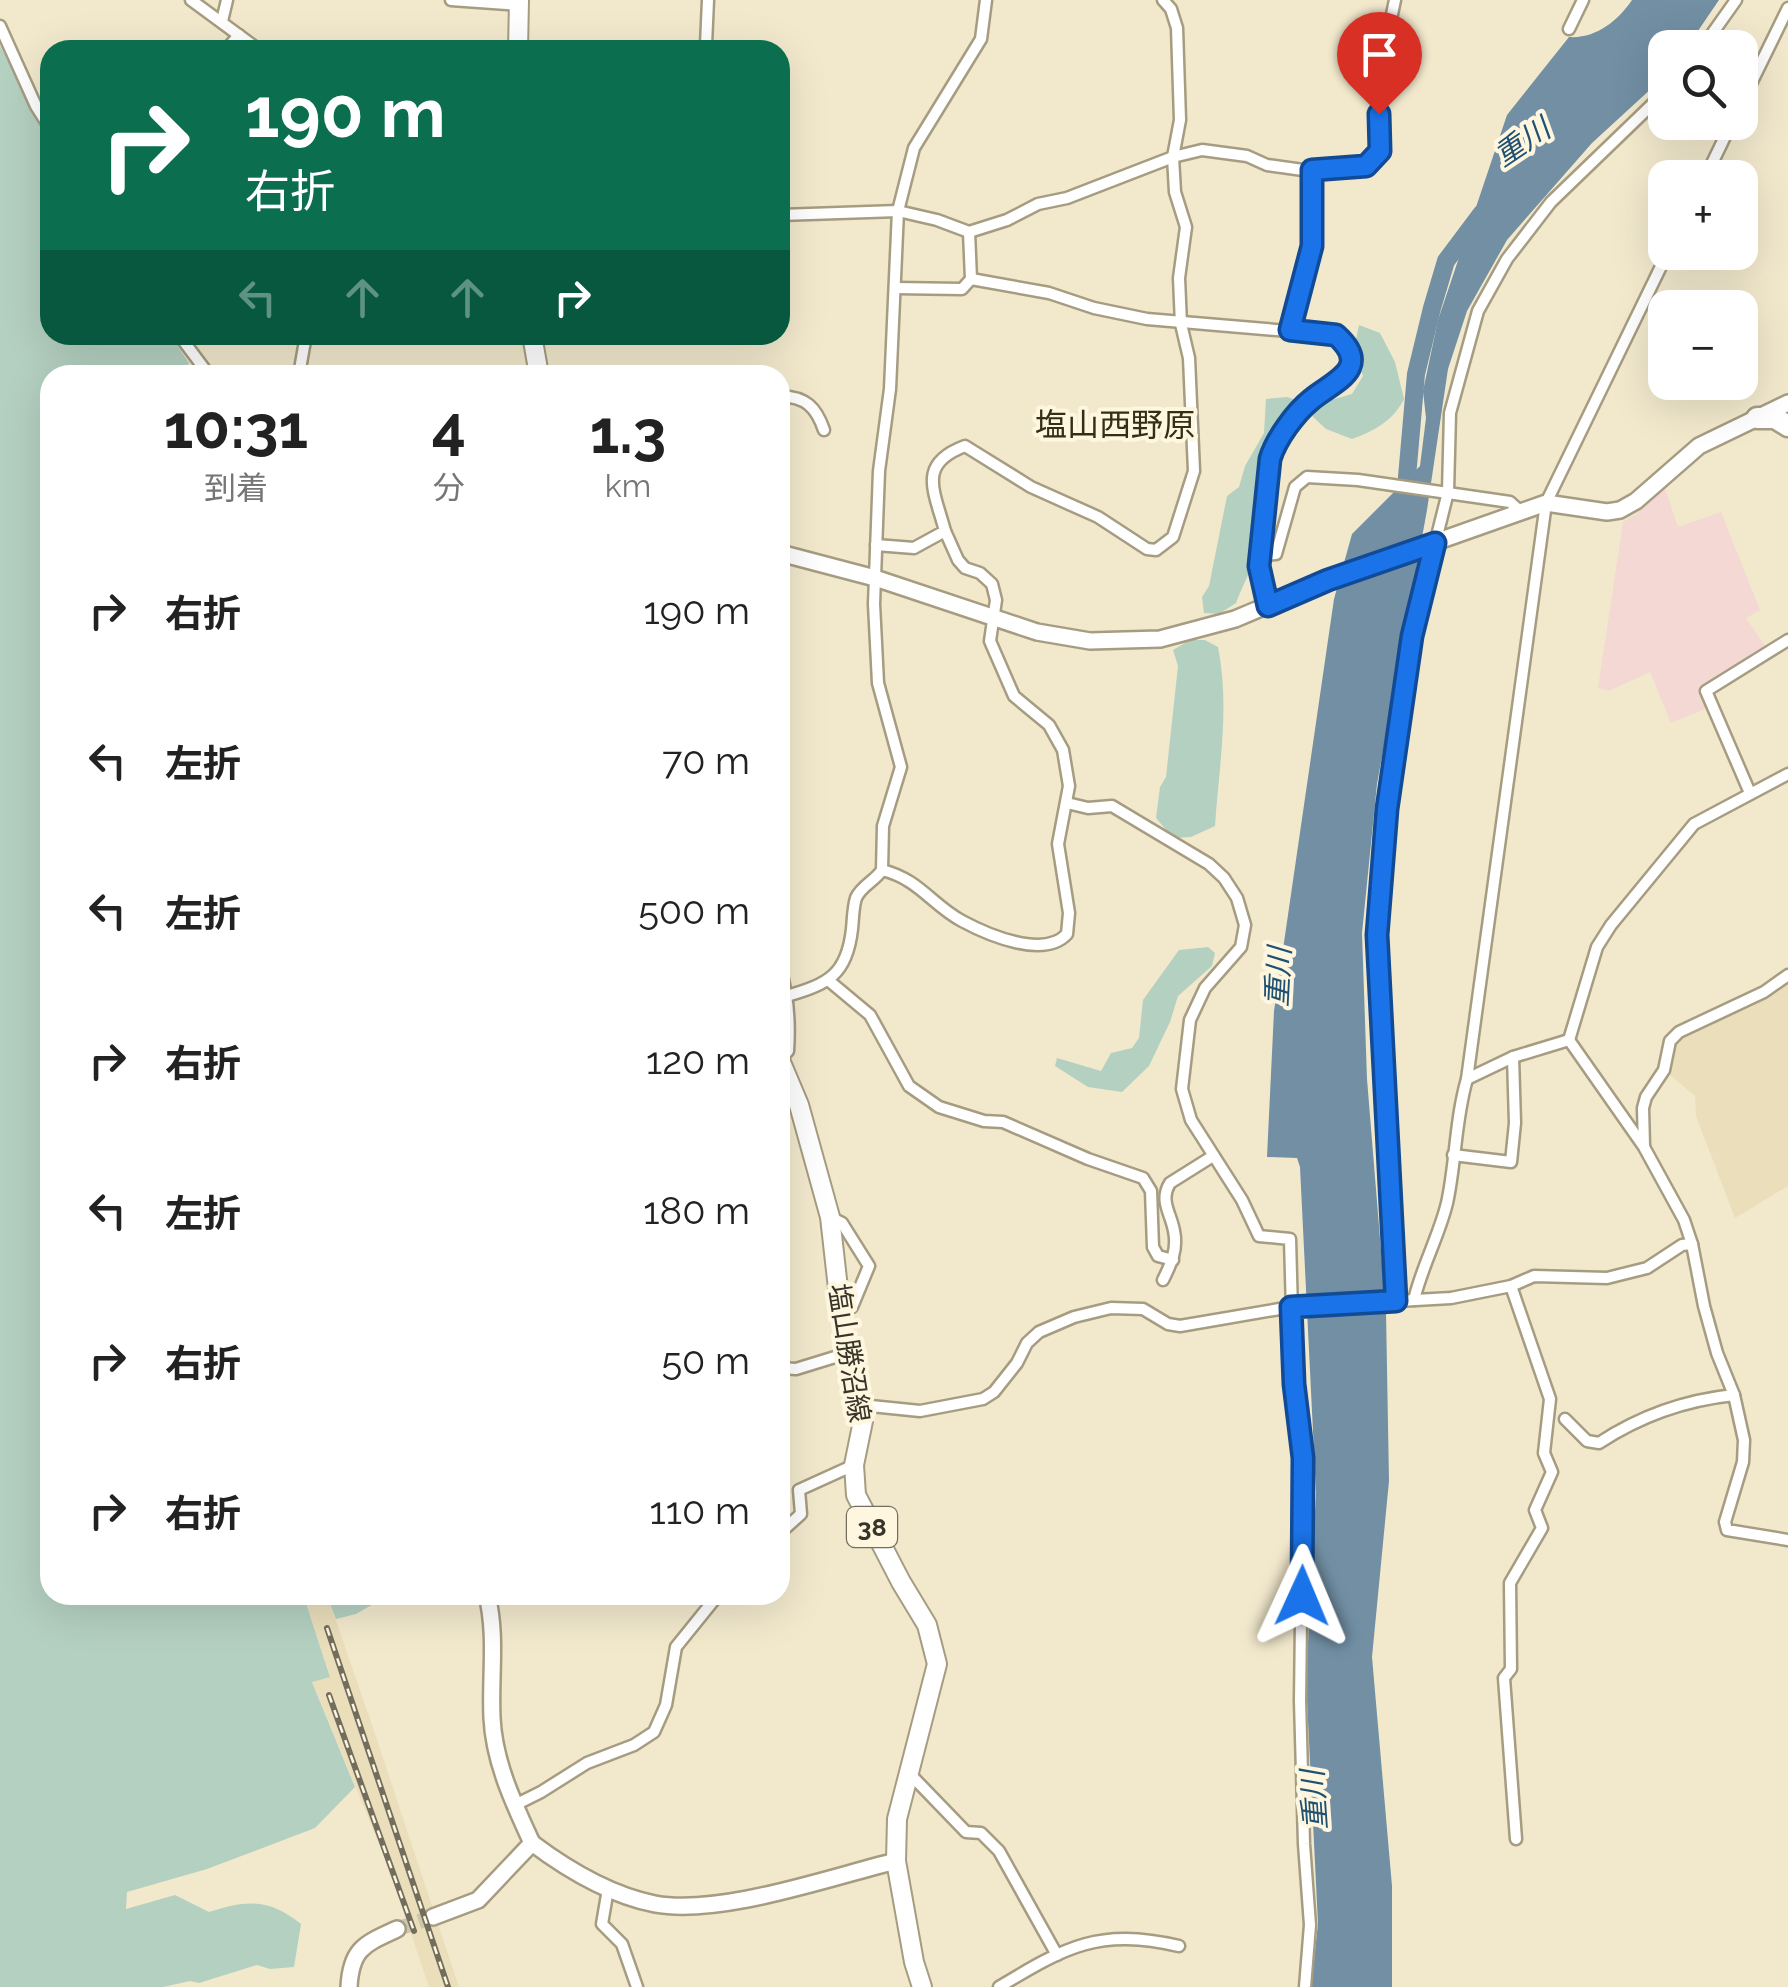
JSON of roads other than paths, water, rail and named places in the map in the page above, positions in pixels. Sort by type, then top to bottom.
[{"type":"highway","points":[[1757,418],[1776,418],[1788,426]]},
{"type":"main road","points":[[518,40],[519,2]]},
{"type":"main road","name":"塩山勝沼線","points":[[790,1083],[830,1218],[841,1315],[861,1404],[862,1431],[854,1465],[856,1495],[900,1582],[927,1625],[937,1664],[897,1819],[896,1861],[922,1987]]},
{"type":"street","points":[[192,0],[244,40]]},
{"type":"street","points":[[222,21],[228,0]]},
{"type":"street","points":[[451,0],[519,2]]},
{"type":"street","points":[[706,40],[708,0]]},
{"type":"street","points":[[790,995],[815,988],[844,963],[850,947],[855,901],[882,870],[883,826],[901,766],[876,668],[875,578],[880,471],[890,389],[898,211],[914,148],[982,39],[986,0]]},
{"type":"street","points":[[882,870],[904,875],[960,920],[1007,939],[1037,944],[1061,941],[1069,927],[1058,844],[1069,786],[1063,750],[1049,725],[1014,696],[990,642],[996,600],[992,584],[980,573],[965,568],[945,531],[934,490],[934,465],[944,454],[965,446],[1032,488],[1098,517],[1140,546],[1156,550],[1173,538],[1194,471],[1189,358],[1180,324],[1179,278],[1186,227],[1175,192],[1172,157],[1180,120],[1177,28],[1171,8],[1163,0]]},
{"type":"street","points":[[790,216],[898,211],[969,232],[1172,157],[1202,150],[1246,156],[1267,165],[1312,170],[1366,166],[1380,151],[1378,76],[1395,0]]},
{"type":"street","points":[[1569,29],[1583,0]]},
{"type":"street","points":[[1715,30],[1736,0]]},
{"type":"street","points":[[1758,69],[1788,8]]},
{"type":"street","points":[[0,26],[40,112]]},
{"type":"street","points":[[235,40],[239,36]]},
{"type":"street","points":[[1396,1301],[1377,935],[1387,809],[1407,675],[1446,492],[1450,412],[1478,311],[1507,259],[1551,202],[1648,108]]},
{"type":"street","points":[[1290,330],[1312,246],[1312,170]]},
{"type":"street","points":[[895,288],[962,290],[972,279],[969,232]]},
{"type":"street","points":[[1414,1300],[1422,1265],[1447,1203],[1461,1100],[1468,1079],[1546,504],[1659,270]]},
{"type":"street","points":[[972,279],[1180,324],[1336,335],[1349,351],[1350,361],[1340,383],[1310,400],[1274,446],[1270,459],[1260,555],[1260,580],[1268,606]]},
{"type":"street","points":[[790,398],[810,403],[824,430]]},
{"type":"street","points":[[790,556],[875,578],[1038,632],[1090,641],[1160,639],[1268,606],[1328,580],[1546,504],[1607,512],[1620,510],[1636,501],[1699,446],[1788,403]]},
{"type":"street","points":[[1260,555],[1276,554],[1295,487],[1307,477],[1358,480],[1510,502],[1521,512]]},
{"type":"street","points":[[876,545],[914,548],[945,531]]},
{"type":"street","points":[[1750,793],[1706,691],[1788,640]]},
{"type":"street","points":[[1569,1040],[1597,947],[1610,925],[1694,824],[1788,774]]},
{"type":"street","points":[[1067,803],[1088,808],[1112,806],[1209,864],[1237,898],[1245,924],[1242,947],[1205,988],[1190,1020],[1182,1089],[1191,1120],[1260,1236],[1290,1238],[1294,1384],[1303,1458],[1300,1700],[1310,1925],[1304,1987]]},
{"type":"street","points":[[1644,1147],[1643,1108],[1664,1070],[1670,1041],[1678,1032],[1764,992],[1788,974]]},
{"type":"street","points":[[828,980],[870,1016],[908,1086],[939,1107],[984,1121],[1003,1122],[1143,1178],[1152,1191],[1152,1247],[1158,1256],[1173,1260]]},
{"type":"street","points":[[1468,1079],[1513,1057],[1569,1040]]},
{"type":"street","points":[[1569,1040],[1644,1147],[1684,1220],[1692,1244],[1713,1337],[1734,1394],[1744,1440],[1743,1462],[1725,1522],[1727,1530],[1788,1540]]},
{"type":"street","points":[[1453,1155],[1511,1162],[1515,1124],[1513,1057]]},
{"type":"street","points":[[1163,1280],[1173,1260],[1176,1234],[1164,1199],[1166,1190],[1170,1183],[1213,1156]]},
{"type":"street","points":[[830,1218],[842,1223],[869,1266],[852,1307],[841,1315]]},
{"type":"street","points":[[861,1404],[920,1411],[984,1399],[994,1392],[1039,1332],[1074,1317],[1111,1308],[1142,1310],[1180,1326],[1291,1307],[1451,1298],[1511,1286],[1534,1276],[1592,1279],[1647,1268],[1682,1245],[1692,1244]]},
{"type":"street","points":[[1511,1286],[1550,1399],[1544,1453],[1552,1472],[1535,1510],[1542,1528],[1510,1583],[1511,1669],[1504,1678],[1516,1839]]},
{"type":"street","points":[[790,1368],[848,1353]]},
{"type":"street","points":[[1565,1419],[1588,1441],[1598,1443],[1624,1426],[1695,1399],[1734,1394]]},
{"type":"street","points":[[790,1524],[801,1514],[799,1490],[854,1465]]},
{"type":"street","points":[[489,1605],[493,1622],[494,1742],[532,1843],[564,1867],[608,1889],[656,1904],[703,1905],[896,1861]]},
{"type":"street","points":[[515,1805],[557,1783],[569,1772],[634,1745],[654,1732],[666,1706],[676,1647],[710,1605]]},
{"type":"street","points":[[908,1772],[966,1832],[981,1834],[999,1851],[1058,1955]]},
{"type":"street","points":[[434,1917],[478,1900],[532,1843]]},
{"type":"street","points":[[608,1889],[602,1924],[622,1944],[637,1987]]},
{"type":"street","points":[[349,1987],[352,1962],[362,1946],[396,1929]]},
{"type":"street","points":[[998,1987],[1093,1939],[1128,1937],[1179,1946]]},
{"type":"water","points":[[1632,0],[1719,0],[1699,30],[1648,30],[1648,92],[1592,143],[1507,240],[1467,311],[1448,369],[1427,510],[1377,784],[1362,933],[1367,1079],[1386,1312],[1389,1481],[1372,1657],[1392,1886],[1392,1987],[1311,1987],[1318,1924],[1306,1680],[1316,1493],[1300,1167],[1297,1158],[1267,1157],[1274,1011],[1334,599],[1352,534],[1420,466],[1426,418],[1423,391],[1438,320],[1507,115],[1569,37],[1588,35],[1620,15]]},
{"type":"waterway","name":"重川","points":[[1405,500],[1416,374],[1432,308],[1446,261],[1482,213]]},
{"type":"tunnel","points":[[397,1929],[433,1917]]},
{"type":"railway","points":[[327,1628],[448,1987]]},
{"type":"railway","points":[[329,1695],[414,1931]]},
{"type":"district","name":"塩山西野原","points":[[1115,424]]}]
